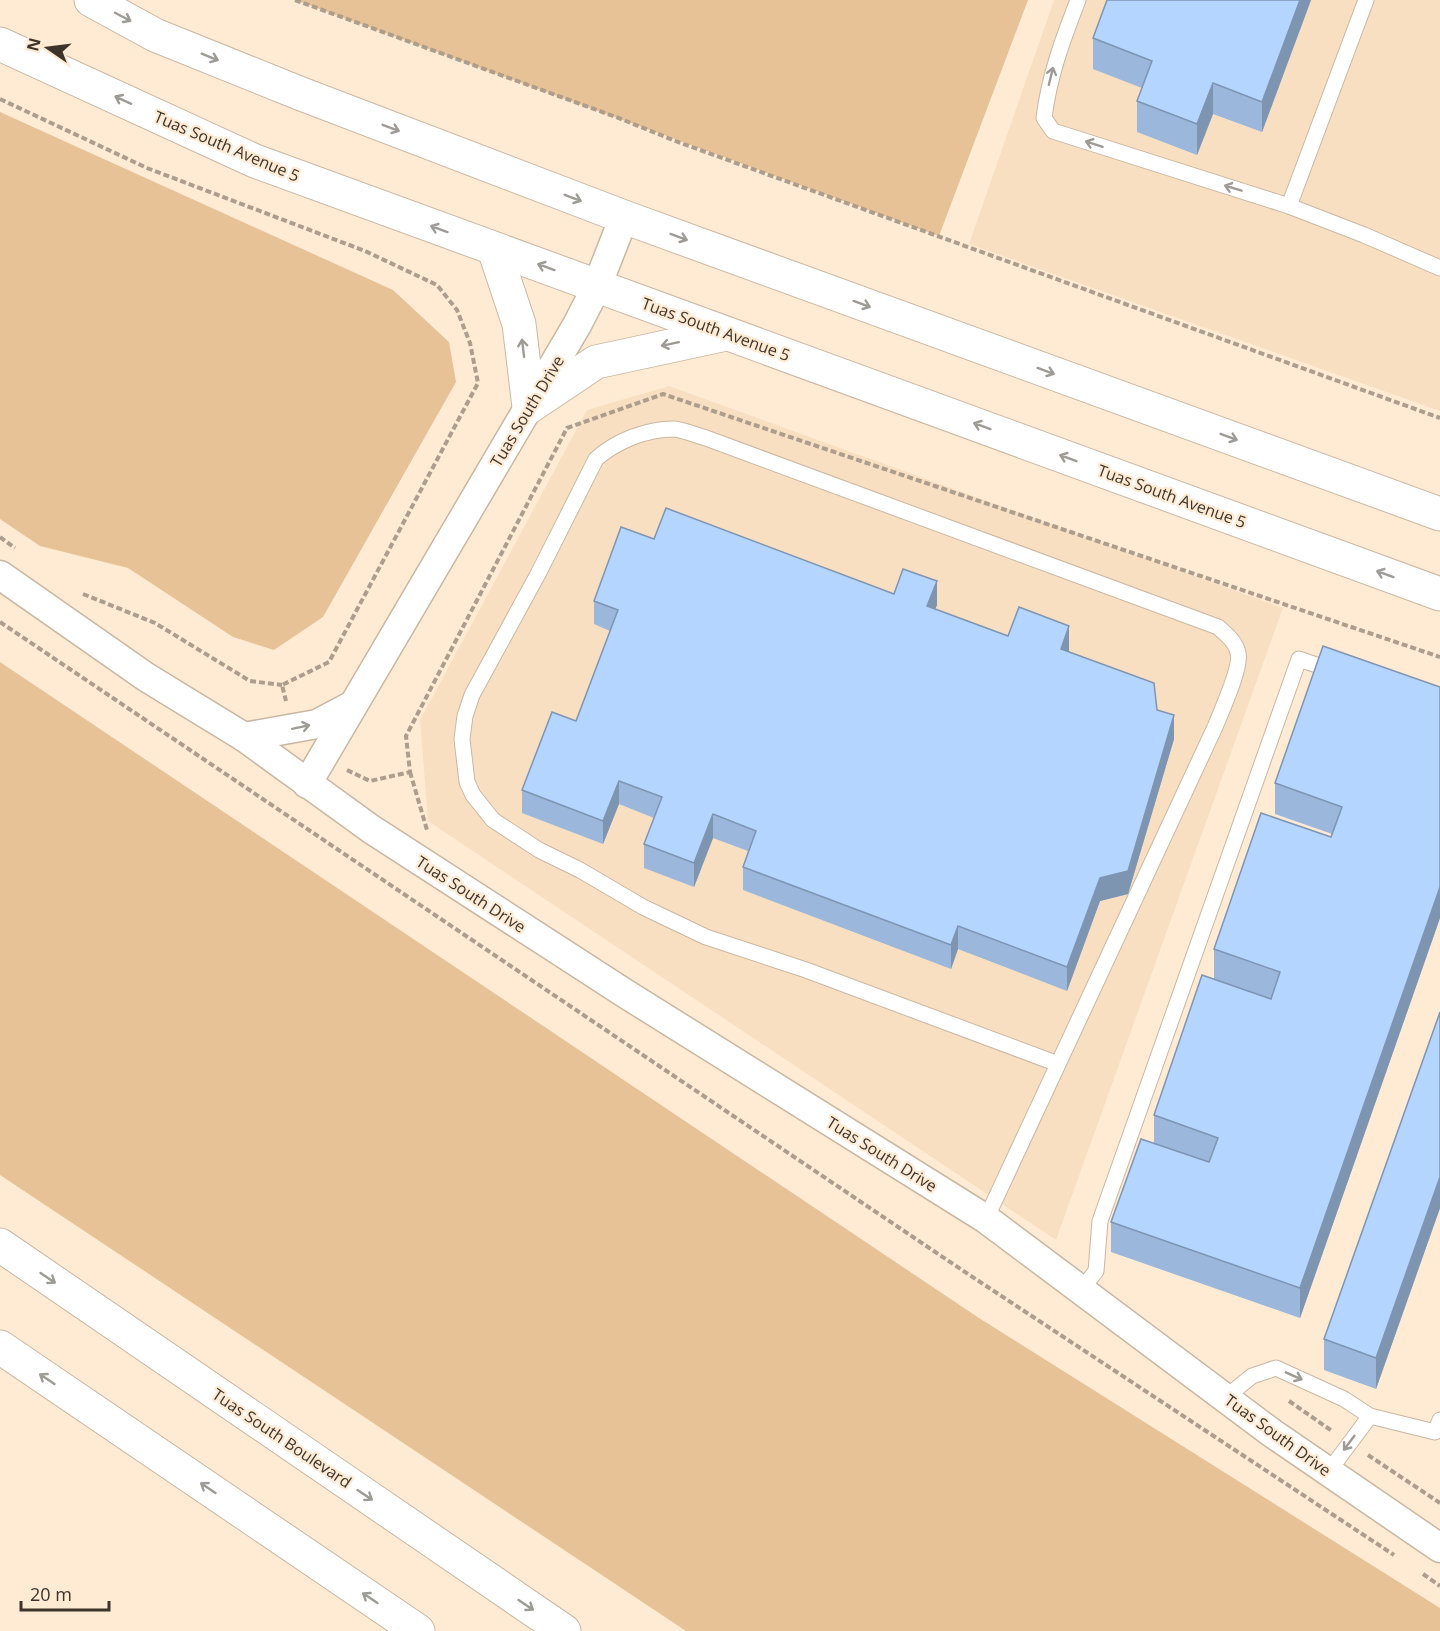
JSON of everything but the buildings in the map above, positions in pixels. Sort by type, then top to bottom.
[{"type":"main road","points":[[91,0],[155,35],[177,44],[624,217],[1440,514]]},
{"type":"main road","name":"Tuas South Avenue 5","points":[[0,44],[255,162],[1440,594]]},
{"type":"main road","points":[[494,249],[519,324],[529,407],[596,362],[728,334]]},
{"type":"main road","name":"Tuas South Boulevard","points":[[0,1245],[564,1631]]},
{"type":"main road","points":[[0,1347],[418,1631]]},
{"type":"street","name":"Tuas South Drive","points":[[307,784],[578,325],[597,286],[624,217]]},
{"type":"street","name":"Tuas South Drive","points":[[0,575],[146,677],[244,737],[371,829],[616,988],[986,1219],[1225,1398],[1440,1548]]},
{"type":"street","points":[[244,737],[317,724],[353,705]]},
{"type":"lane","points":[[1078,0],[1054,65],[1047,92],[1044,118],[1053,131],[1289,206],[1440,267]]},
{"type":"lane","points":[[1289,206],[1366,0]]},
{"type":"lane","points":[[986,1219],[1215,727],[1235,673],[1239,654],[1231,639],[1218,627],[683,431],[674,429],[628,439],[608,449],[596,459],[538,574],[472,695],[465,716],[462,739],[467,782],[473,795],[493,820],[539,850],[580,870],[643,907],[706,937],[806,970],[1058,1064]]},
{"type":"lane","points":[[1081,1290],[1096,1271],[1100,1221],[1299,659],[1353,677]]},
{"type":"lane","points":[[1225,1398],[1252,1376],[1276,1368],[1344,1399],[1370,1416],[1435,1432],[1440,1419]]},
{"type":"lane","points":[[1329,1471],[1370,1416]]},
{"type":"path","points":[[295,0],[700,150],[1440,418]]},
{"type":"path","points":[[0,99],[147,168],[365,251],[437,285],[457,310],[470,342],[478,383],[329,662],[282,685],[250,681],[155,623],[85,596],[76,589]]},
{"type":"path","points":[[322,758],[370,781],[410,772],[406,736],[567,428],[663,394],[1440,657]]},
{"type":"path","points":[[0,537],[19,550]]},
{"type":"path","points":[[0,622],[942,1257],[1400,1559]]},
{"type":"path","points":[[282,685],[293,729]]},
{"type":"path","points":[[1420,1572],[1440,1586]]},
{"type":"shaded area","points":[[295,0],[1028,0],[939,236]]},
{"type":"shaded area","points":[[1054,0],[1440,0],[1440,411],[969,244]]},
{"type":"shaded area","points":[[0,112],[393,290],[449,342],[456,382],[323,617],[274,650],[233,637],[128,568],[40,546],[0,519]]},
{"type":"shaded area","points":[[669,386],[1283,608],[1056,1240],[428,821],[420,720],[587,410]]},
{"type":"shaded area","points":[[0,662],[979,1318],[1440,1608],[1440,1631],[686,1631],[0,1175]]}]
